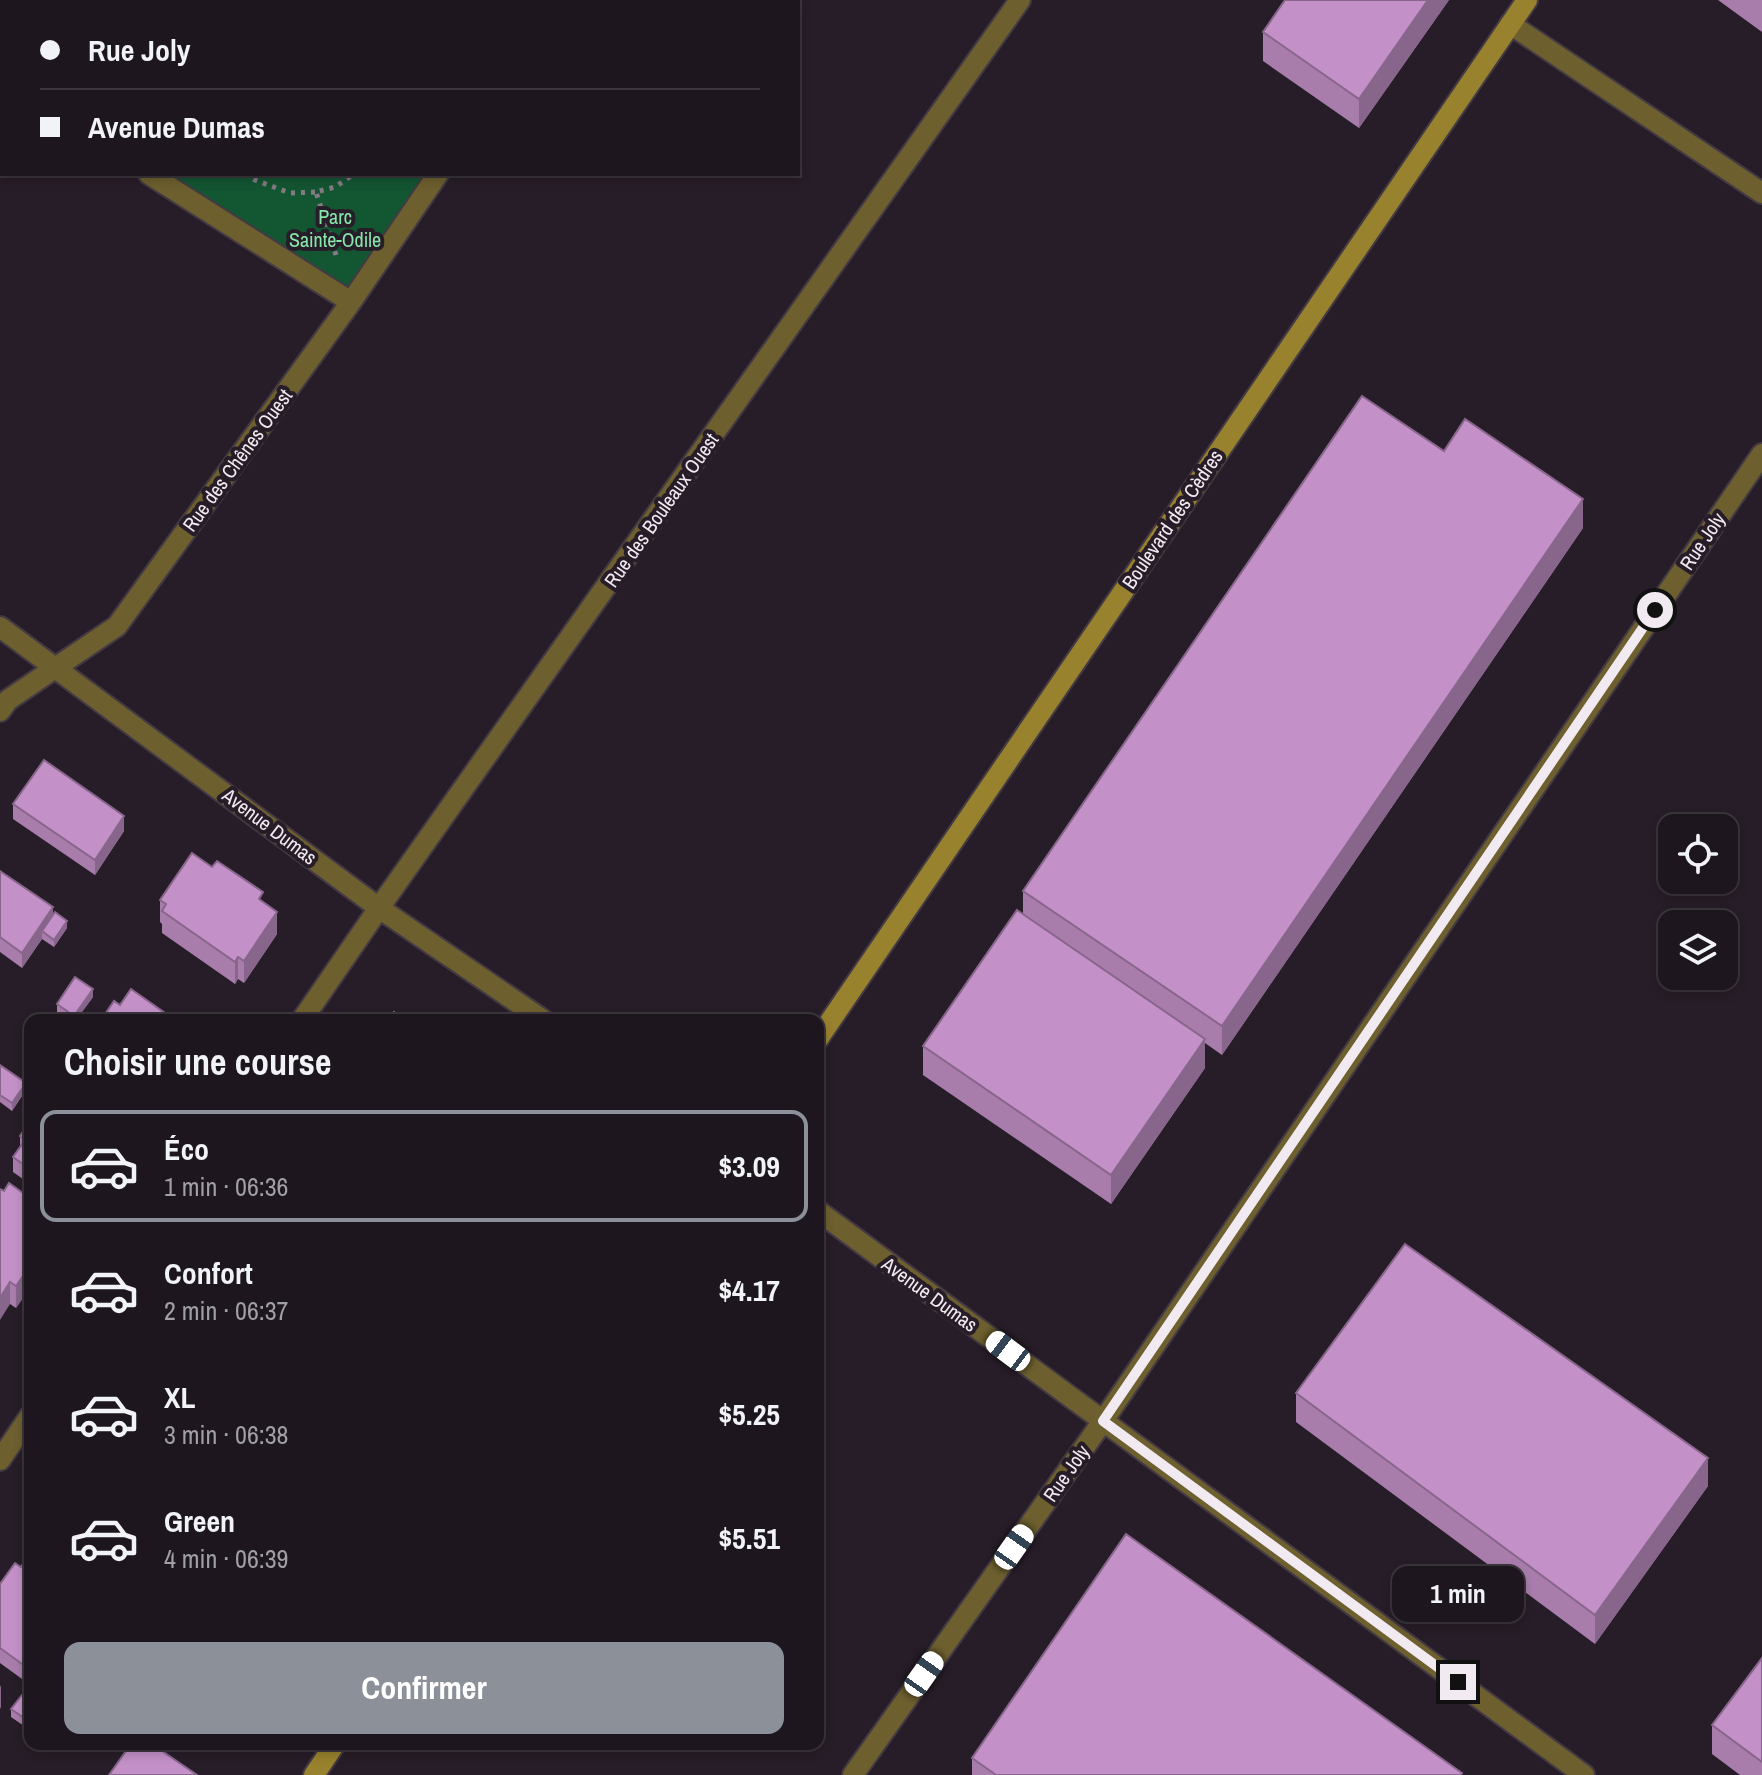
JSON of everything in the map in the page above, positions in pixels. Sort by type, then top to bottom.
[{"type":"street","name":"Rue des Bouleaux Ouest","points":[[306,1014],[1020,0]]},
{"type":"street","name":"Boulevard des Cèdres","points":[[824,1030],[1527,0]]},
{"type":"street","points":[[1510,24],[1762,193]]},
{"type":"street","points":[[152,176],[351,302]]},
{"type":"street","name":"Rue des Chênes Ouest","points":[[0,711],[8,700],[117,626],[351,302],[437,176]]},
{"type":"street","name":"Rue Joly","points":[[853,1775],[1103,1421],[1762,454]]},
{"type":"street","name":"Avenue Dumas","points":[[0,627],[379,908],[534,1014]]},
{"type":"street","name":"Avenue Dumas","points":[[824,1215],[1584,1775]]},
{"type":"street","points":[[0,1460],[24,1425]]},
{"type":"street","points":[[314,1775],[331,1750]]},
{"type":"path","points":[[248,176],[290,193],[316,192],[335,187],[351,176]]},
{"type":"path","points":[[316,192],[351,302]]},
{"type":"green space","name":"Parc Sainte-Odile","points":[[152,176],[437,176],[351,302]]},
{"type":"building","points":[[1285,0],[1428,0],[1359,99],[1263,32]]},
{"type":"building","points":[[1362,396],[1444,451],[1465,419],[1583,499],[1222,1026],[1023,891]]},
{"type":"building","points":[[44,760],[124,816],[95,860],[13,804]]},
{"type":"building","points":[[192,853],[212,867],[217,861],[263,892],[259,899],[277,912],[244,961],[238,957],[235,962],[162,911],[166,904],[160,900]]},
{"type":"building","points":[[0,871],[53,907],[22,953],[0,937]]},
{"type":"building","points":[[1017,910],[1205,1039],[1111,1175],[923,1046]]},
{"type":"building","points":[[55,912],[67,921],[54,940],[42,931]]},
{"type":"building","points":[[75,977],[93,989],[75,1014],[57,1004]]},
{"type":"building","points":[[131,989],[166,1014],[105,1014],[114,1001],[120,1005]]},
{"type":"building","points":[[0,1065],[24,1082],[24,1086],[12,1103],[0,1095]]},
{"type":"building","points":[[24,1141],[24,1165],[13,1157]]},
{"type":"building","points":[[9,1183],[24,1194],[24,1275],[16,1286],[10,1282],[0,1298],[0,1189],[4,1191]]},
{"type":"building","points":[[1405,1244],[1708,1458],[1595,1615],[1296,1393]]},
{"type":"building","points":[[1126,1534],[1461,1775],[996,1775],[972,1758]]},
{"type":"building","points":[[24,1562],[24,1665],[0,1648],[0,1584],[15,1563],[21,1567]]},
{"type":"building","points":[[1762,1658],[1762,1762],[1712,1725]]},
{"type":"building","points":[[22,1695],[24,1696],[24,1718],[11,1709]]},
{"type":"building","points":[[127,1750],[161,1750],[197,1775],[109,1775]]},
{"type":"route","points":[[1458,1682],[1103,1421],[1655,610]]}]
